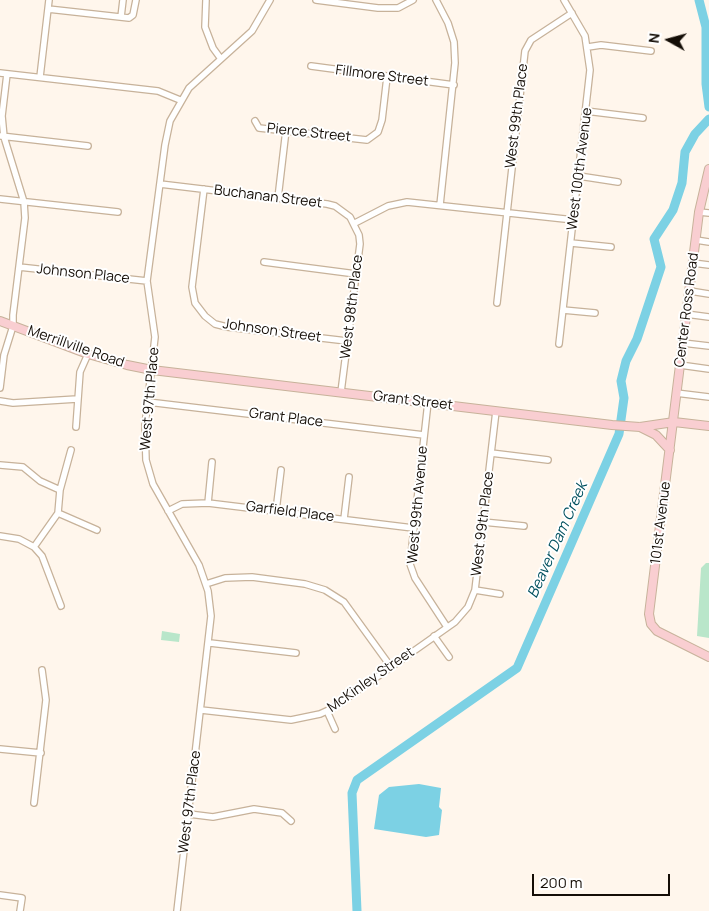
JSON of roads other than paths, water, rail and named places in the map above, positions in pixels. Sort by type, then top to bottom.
[{"type":"street","points":[[40,77],[49,0]]},
{"type":"street","points":[[121,18],[123,0]]},
{"type":"street","points":[[48,9],[132,18],[136,0]]},
{"type":"street","points":[[206,0],[205,27],[221,59]]},
{"type":"street","name":"West 97th Place","points":[[177,911],[210,643],[211,607],[206,584],[199,565],[153,484],[146,460],[144,439],[155,337],[147,281],[167,133],[180,100],[200,76],[252,31],[270,0]]},
{"type":"street","points":[[316,0],[378,8],[398,8],[414,0]]},
{"type":"street","points":[[436,0],[448,23],[454,42],[454,85],[440,205]]},
{"type":"street","name":"West 100th Avenue","points":[[559,344],[590,70],[585,36],[564,0]]},
{"type":"street","name":"West 99th Place","points":[[496,303],[525,51],[531,40],[572,13]]},
{"type":"street","points":[[588,47],[601,46],[651,51]]},
{"type":"street","name":"Fillmore Street","points":[[311,66],[454,85]]},
{"type":"street","points":[[0,73],[158,91],[180,100]]},
{"type":"street","points":[[0,388],[4,355],[13,326],[25,218],[24,202],[2,136],[2,116],[7,74]]},
{"type":"street","name":"Pierce Street","points":[[255,121],[259,128],[367,140],[378,132],[382,120],[388,77]]},
{"type":"street","points":[[586,111],[643,118]]},
{"type":"street","points":[[278,198],[286,130]]},
{"type":"street","points":[[2,136],[88,146]]},
{"type":"street","name":"Center Ross Road","points":[[674,422],[699,212],[709,169]]},
{"type":"street","points":[[579,176],[618,182]]},
{"type":"street","name":"Buchanan Street","points":[[160,184],[335,206],[345,212],[355,223]]},
{"type":"street","name":"Johnson Street","points":[[204,189],[192,287],[195,303],[200,312],[210,321],[227,327],[347,341]]},
{"type":"street","points":[[0,199],[118,212]]},
{"type":"street","points":[[355,223],[388,206],[407,202],[574,220]]},
{"type":"street","points":[[699,212],[709,213]]},
{"type":"street","name":"West 98th Place","points":[[341,392],[360,244],[355,223]]},
{"type":"street","points":[[696,240],[709,242]]},
{"type":"street","points":[[571,243],[611,247]]},
{"type":"street","points":[[264,262],[356,274]]},
{"type":"street","points":[[693,263],[709,265]]},
{"type":"street","name":"Johnson Place","points":[[19,267],[147,281]]},
{"type":"street","points":[[690,291],[709,294]]},
{"type":"street","points":[[563,310],[595,313]]},
{"type":"street","points":[[686,314],[709,318]]},
{"type":"street","name":"Merrillville Road","points":[[0,321],[88,354],[127,366],[152,370]]},
{"type":"street","points":[[683,343],[709,346]]},
{"type":"street","points":[[76,427],[80,372],[88,354]]},
{"type":"street","points":[[680,365],[709,369]]},
{"type":"street","name":"Grant Street","points":[[152,370],[612,425],[640,427],[674,422],[709,426]]},
{"type":"street","points":[[676,393],[709,397]]},
{"type":"street","points":[[0,401],[13,403],[77,399]]},
{"type":"street","name":"Grant Place","points":[[148,402],[424,434]]},
{"type":"street","name":"West 99th Avenue","points":[[428,402],[410,564],[415,578],[447,627]]},
{"type":"street","name":"West 99th Place","points":[[447,627],[464,613],[475,590],[496,410]]},
{"type":"street","name":"101st Avenue","points":[[674,422],[650,624],[668,637],[709,657]]},
{"type":"street","points":[[640,427],[656,435],[670,450]]},
{"type":"street","points":[[34,547],[58,513],[60,490],[71,450]]},
{"type":"street","points":[[491,453],[548,460]]},
{"type":"street","points":[[208,503],[212,462]]},
{"type":"street","points":[[0,465],[23,467],[40,481],[60,490]]},
{"type":"street","points":[[276,511],[281,470]]},
{"type":"street","points":[[344,519],[349,477]]},
{"type":"street","name":"Garfield Place","points":[[168,511],[182,504],[208,503],[413,528]]},
{"type":"street","points":[[58,513],[97,530]]},
{"type":"street","points":[[483,522],[524,526]]},
{"type":"street","points":[[0,536],[19,539],[34,547],[42,556],[61,606]]},
{"type":"street","points":[[206,584],[225,578],[252,577],[305,584],[325,590],[344,602],[391,667]]},
{"type":"street","points":[[475,590],[500,594]]},
{"type":"street","name":"McKinley Street","points":[[201,710],[291,720],[327,711],[447,627]]},
{"type":"street","points":[[434,636],[449,657]]},
{"type":"street","points":[[210,643],[296,653]]},
{"type":"street","points":[[34,803],[46,700],[42,670]]},
{"type":"street","points":[[327,711],[335,729]]},
{"type":"street","points":[[0,749],[41,753]]},
{"type":"street","points":[[188,814],[213,817],[254,809],[282,813],[291,821]]},
{"type":"street","points":[[0,895],[22,898],[20,911]]},
{"type":"water","points":[[419,784],[441,788],[439,807],[442,810],[439,835],[426,837],[374,829],[379,795],[389,787]]},
{"type":"waterway","name":"Beaver Dam Creek","points":[[699,0],[706,27],[706,84],[709,107]]},
{"type":"waterway","name":"Beaver Dam Creek","points":[[357,911],[352,793],[357,780],[517,668],[619,434],[624,398],[621,381],[626,361],[637,339],[661,267],[654,239],[673,210],[682,183],[685,152],[695,134],[709,119]]}]
